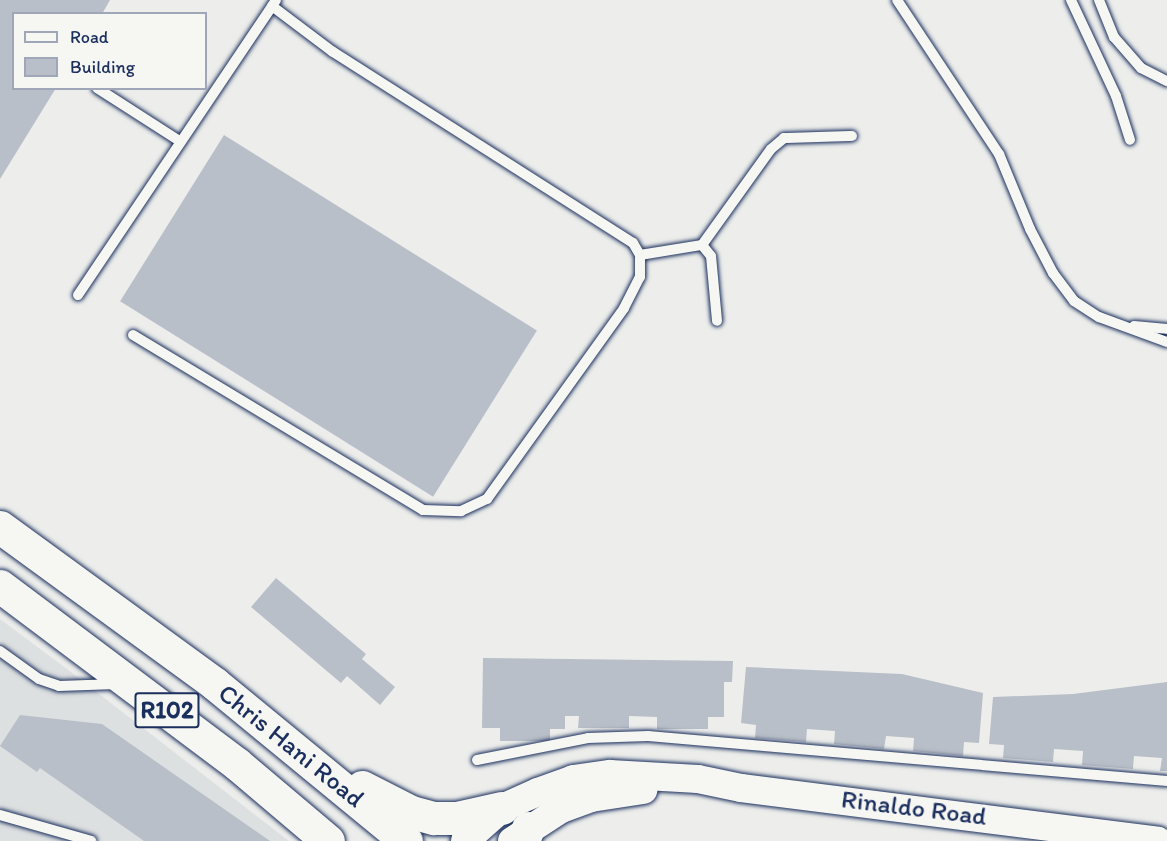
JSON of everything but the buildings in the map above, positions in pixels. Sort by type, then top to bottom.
[{"type":"main road","name":"Chris Hani Road","points":[[0,527],[215,684],[406,841]]},
{"type":"main road","name":"Chris Hani Road","points":[[0,586],[237,764],[328,841]]},
{"type":"main road","points":[[307,758],[411,812],[456,818],[502,808]]},
{"type":"street","name":"Rinaldo Road","points":[[465,841],[502,808],[573,779],[610,774],[698,779],[741,788],[1158,841]]},
{"type":"street","name":"Rinaldo Road","points":[[521,837],[591,798],[657,788],[703,791],[741,788]]},
{"type":"lane","points":[[897,0],[999,154],[1053,273],[1074,302],[1116,324],[1167,342]]},
{"type":"lane","points":[[1071,0],[1116,96],[1130,140]]},
{"type":"lane","points":[[1099,0],[1114,38],[1141,68],[1167,81]]},
{"type":"lane","points":[[78,295],[178,140],[274,3],[333,52],[633,243],[640,255],[640,277],[624,308],[487,499],[461,511],[423,510],[133,335]]},
{"type":"lane","points":[[100,90],[178,140]]},
{"type":"lane","points":[[640,255],[702,245],[771,149],[784,138],[852,136]]},
{"type":"lane","points":[[702,245],[711,256],[717,321]]},
{"type":"lane","points":[[1116,324],[1167,329]]},
{"type":"lane","points":[[0,651],[39,679],[59,686],[129,683]]},
{"type":"lane","points":[[477,760],[588,738],[648,736],[1167,782]]},
{"type":"lane","points":[[0,815],[91,841]]},
{"type":"shaded area","points":[[0,619],[67,669],[289,841],[0,841]]}]
